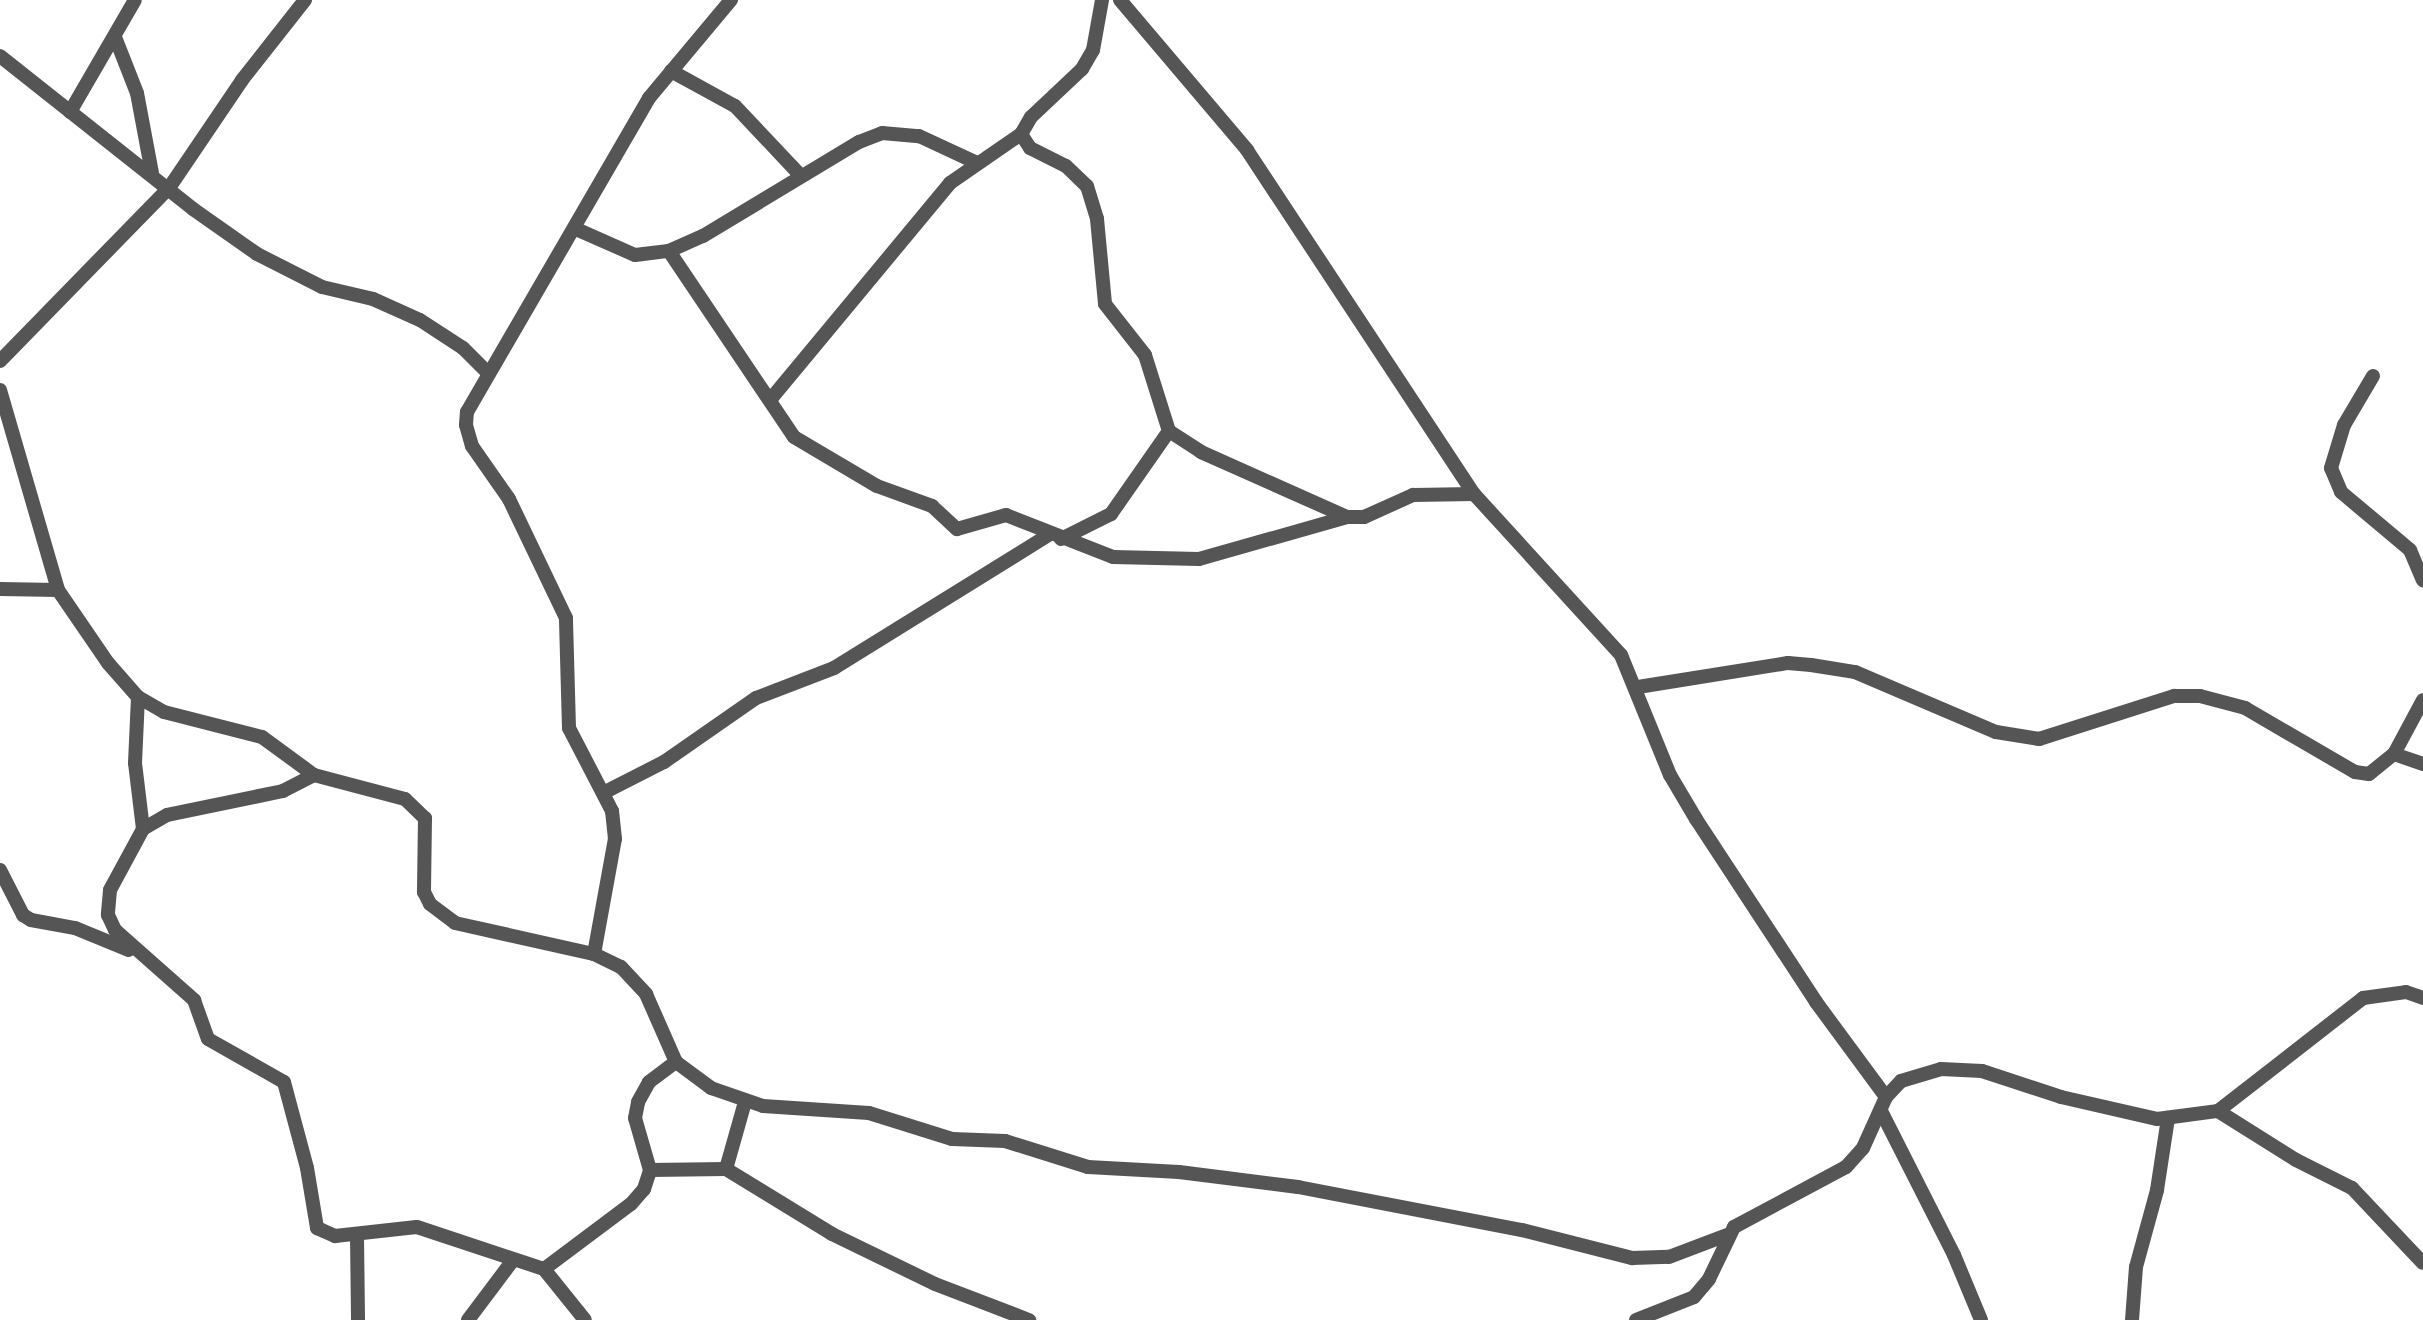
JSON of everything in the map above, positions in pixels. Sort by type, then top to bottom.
[{"type":"street","points":[[70,112],[135,0]]},
{"type":"street","points":[[0,361],[169,188],[242,80],[305,0]]},
{"type":"street","points":[[594,954],[615,839],[605,792],[569,728],[566,618],[530,540],[472,446],[466,425],[467,412],[576,229],[649,98],[731,0]]},
{"type":"street","points":[[770,400],[932,201],[975,162],[1021,134],[1031,117],[1082,69],[1093,50],[1102,0]]},
{"type":"street","points":[[1120,0],[1247,150],[1474,494],[1622,655],[1638,687],[1670,775],[1883,1104],[1954,1255],[1981,1320]]},
{"type":"street","points":[[115,37],[137,93],[152,173]]},
{"type":"street","points":[[0,56],[257,254],[322,287],[373,299],[420,320],[463,348],[488,373]]},
{"type":"street","points":[[671,71],[735,106],[802,176]]},
{"type":"street","points":[[576,229],[635,255],[669,251],[703,236],[802,176],[882,133],[919,136],[975,162]]},
{"type":"street","points":[[1021,134],[1030,148],[1066,166],[1087,186],[1097,219],[1105,304],[1145,355],[1169,431],[1201,452],[1347,517]]},
{"type":"street","points":[[669,251],[801,443],[877,486],[932,506],[957,528],[1006,515],[1113,557],[1199,559],[1347,517],[1364,517],[1413,495],[1474,494]]},
{"type":"street","points":[[2373,376],[2344,425],[2331,468],[2341,492],[2410,550],[2423,580]]},
{"type":"street","points":[[0,390],[58,590],[108,663],[138,697],[164,712],[262,737],[314,775],[389,794],[419,809],[428,831],[424,892],[430,904],[455,923],[594,954],[637,981],[676,1062],[695,1080],[745,1102],[869,1113],[952,1139],[1010,1142],[1088,1167],[1179,1172],[1361,1198],[1632,1258],[1669,1257],[1727,1235]]},
{"type":"street","points":[[605,792],[664,762],[756,698],[844,662],[1055,536],[1111,514],[1169,431]]},
{"type":"street","points":[[0,589],[58,590]]},
{"type":"street","points":[[1638,687],[1788,663],[1811,665],[1854,673],[1996,732],[2039,738],[2174,696],[2200,696],[2245,708],[2280,725],[2355,772],[2381,769],[2394,754],[2423,701]]},
{"type":"street","points":[[138,697],[135,763],[143,829],[107,902],[115,930],[137,953],[194,1000],[208,1040],[284,1082],[307,1168],[317,1228],[335,1236],[357,1236],[417,1227],[544,1269],[585,1320]]},
{"type":"street","points":[[2394,754],[2423,764]]},
{"type":"street","points":[[143,829],[167,816],[283,791],[314,775]]},
{"type":"street","points":[[0,870],[23,915],[31,920],[86,932],[137,953]]},
{"type":"street","points":[[2218,1111],[2363,998],[2406,992],[2423,998]]},
{"type":"street","points":[[544,1269],[631,1204],[644,1189],[650,1170],[635,1118],[638,1102],[649,1082],[676,1062]]},
{"type":"street","points":[[1636,1320],[1701,1290],[1727,1235],[1742,1221],[1846,1167],[1863,1148],[1883,1104],[1912,1075],[1960,1068],[2109,1110],[2168,1118],[2206,1109],[2218,1111],[2296,1160],[2352,1188],[2423,1263]]},
{"type":"street","points":[[726,1169],[745,1102]]},
{"type":"street","points":[[2132,1320],[2136,1267],[2157,1190],[2168,1118]]},
{"type":"street","points":[[650,1170],[726,1169],[832,1234],[934,1284],[1029,1320]]},
{"type":"street","points":[[357,1236],[358,1320]]},
{"type":"street","points":[[468,1320],[513,1259]]}]
